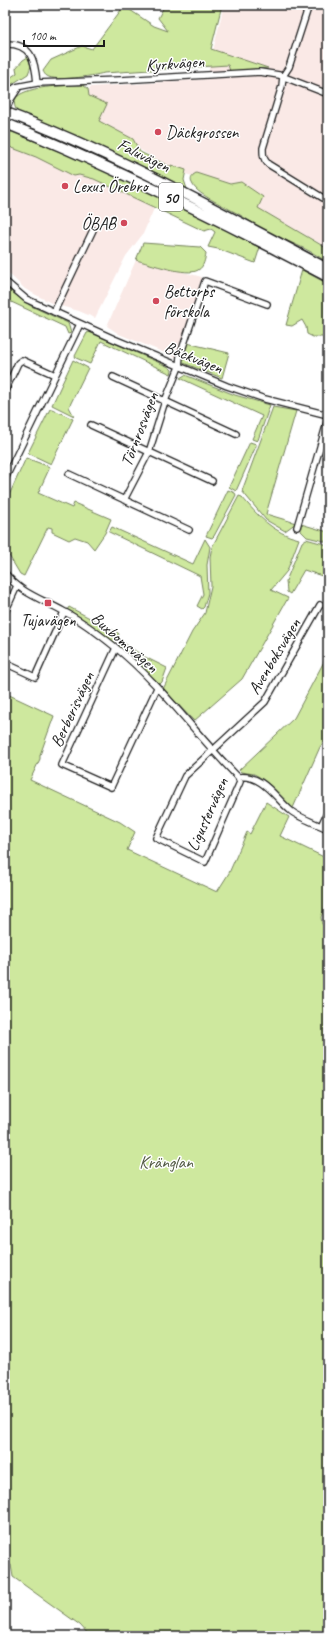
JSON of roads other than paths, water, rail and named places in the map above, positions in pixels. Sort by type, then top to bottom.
[{"type":"highway","name":"Faluvägen","points":[[5,112],[88,146],[145,173],[328,269]]},
{"type":"highway","name":"Faluvägen","points":[[7,126],[98,163],[187,204],[328,278]]},
{"type":"street","points":[[309,5],[289,67],[283,76],[280,96],[263,148],[264,158],[268,164],[328,201]]},
{"type":"street","points":[[5,44],[14,43],[24,47],[30,53],[34,62],[36,84]]},
{"type":"street","name":"Kyrkvägen","points":[[5,97],[10,91],[20,87],[36,84],[260,72],[283,76],[328,94]]},
{"type":"street","points":[[5,112],[10,98],[20,87]]},
{"type":"street","points":[[54,312],[93,230]]},
{"type":"street","name":"Bäckvägen","points":[[5,281],[26,299],[179,367],[253,395],[328,415]]},
{"type":"street","name":"Törnrosvägen","points":[[124,500],[149,452],[165,401],[179,367],[180,356],[205,281],[267,304]]},
{"type":"street","points":[[5,479],[80,324]]},
{"type":"street","points":[[5,391],[18,363],[22,360],[55,375]]},
{"type":"street","points":[[113,377],[236,434]]},
{"type":"street","points":[[297,527],[328,419]]},
{"type":"street","points":[[91,425],[212,481]]},
{"type":"street","points":[[69,474],[190,530]]},
{"type":"street","name":"Buxbomsvägen","points":[[5,574],[26,593],[86,625],[116,648],[157,688],[213,750]]},
{"type":"street","points":[[5,612],[17,586]]},
{"type":"street","name":"Avenboksvägen","points":[[213,750],[265,702],[320,605]]},
{"type":"street","points":[[5,663],[35,677],[64,612]]},
{"type":"street","name":"Berberisvägen","points":[[116,648],[62,765],[111,787],[157,688]]},
{"type":"street","name":"Ligustervägen","points":[[213,750],[238,777],[240,782],[205,862],[156,838],[185,776],[213,750]]},
{"type":"street","points":[[238,777],[245,776],[262,783],[292,812],[328,829]]},
{"type":"street","points":[[322,826],[328,811]]},
{"type":"place","name":"Däckgrossen","points":[[158,132]]},
{"type":"place","name":"Lexus Örebro","points":[[65,186]]},
{"type":"place","name":"ÖBAB","points":[[124,223]]},
{"type":"place","name":"Bettorps förskola","points":[[156,301]]},
{"type":"place","name":"Tujavägen","points":[[48,603]]},
{"type":"park label","name":"Kränglan","points":[[166,1162]]}]
